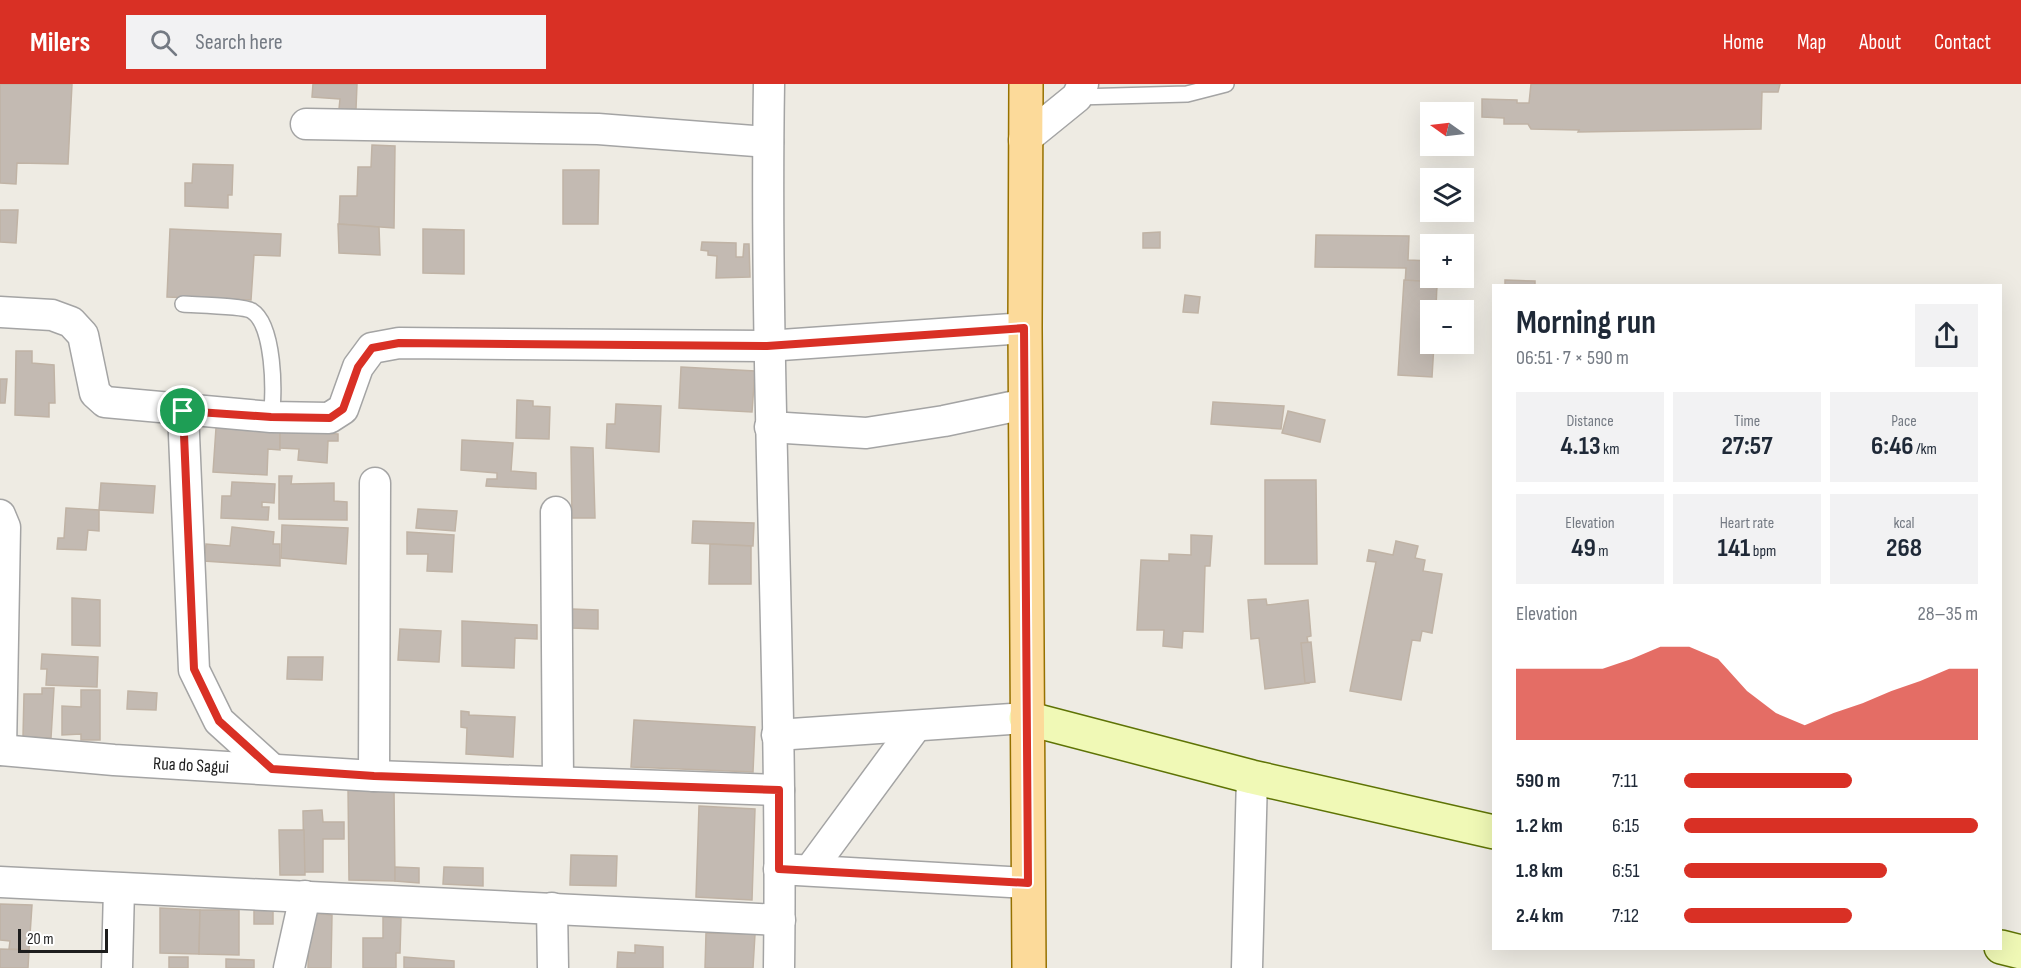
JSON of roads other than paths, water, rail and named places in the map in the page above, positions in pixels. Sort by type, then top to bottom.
[{"type":"main road","points":[[1026,84],[1024,328],[1029,968]]},
{"type":"street","points":[[769,84],[767,346],[779,790],[779,968]]},
{"type":"street","points":[[1024,140],[1080,91]]},
{"type":"street","points":[[306,124],[598,129],[768,142]]},
{"type":"street","points":[[0,312],[52,315],[71,322],[82,335],[95,393],[105,402],[183,411],[271,417],[330,418],[343,409],[358,367],[372,348],[399,343],[767,346],[1024,328]]},
{"type":"street","points":[[770,427],[866,433],[944,421],[1025,404]]},
{"type":"street","points":[[183,411],[194,669],[219,721],[272,769]]},
{"type":"street","points":[[374,776],[375,483]]},
{"type":"street","points":[[556,512],[558,781]]},
{"type":"street","points":[[0,515],[5,527],[0,750]]},
{"type":"street","points":[[777,735],[1026,718],[1252,777],[1492,832]]},
{"type":"street","points":[[810,870],[915,726]]},
{"type":"street","name":"Rua do Sagui","points":[[0,750],[114,760],[374,776],[779,790]]},
{"type":"street","points":[[1248,968],[1252,777]]},
{"type":"street","points":[[779,869],[1028,883]]},
{"type":"street","points":[[0,882],[780,920]]},
{"type":"street","points":[[117,968],[118,889]]},
{"type":"street","points":[[289,968],[305,896]]},
{"type":"street","points":[[552,908],[553,968]]},
{"type":"street","points":[[2002,947],[2021,952]]},
{"type":"lane","points":[[1080,91],[1187,94],[1226,84]]},
{"type":"lane","points":[[183,304],[251,310],[263,322],[268,343],[273,405],[271,417]]}]
